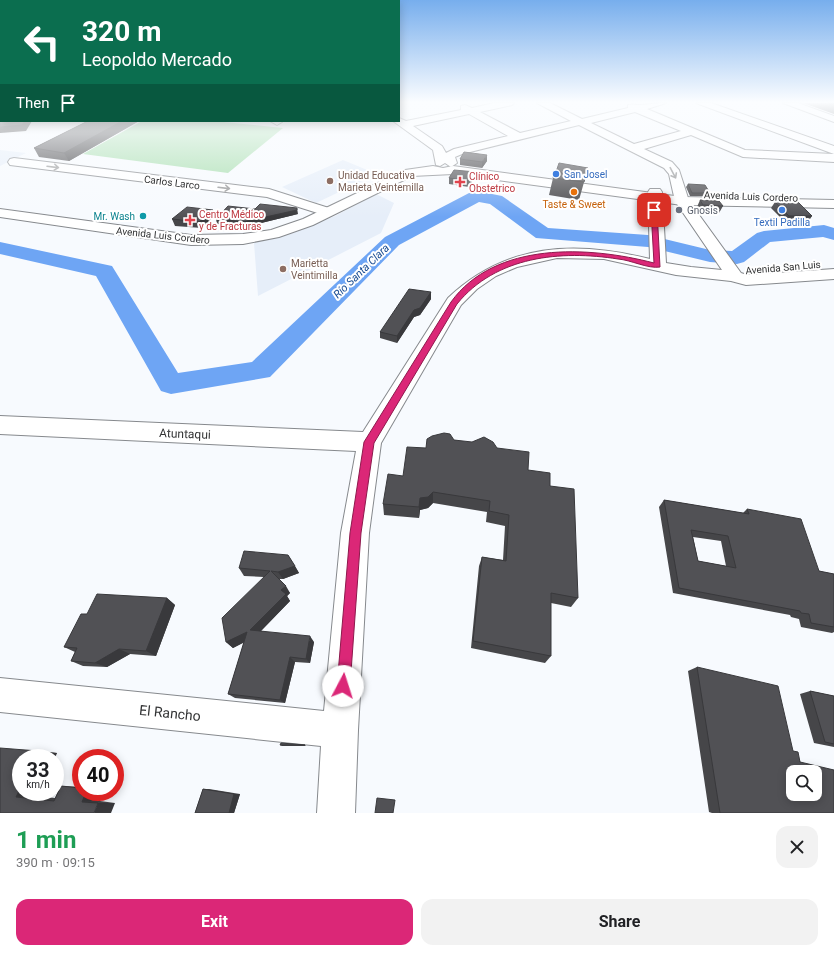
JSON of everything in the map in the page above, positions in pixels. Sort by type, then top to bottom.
[{"type":"street","points":[[428,141],[438,148],[444,166]]},
{"type":"street","points":[[444,166],[449,156],[453,152],[497,141]]},
{"type":"street","points":[[619,141],[668,165],[675,173],[681,197],[730,269]]},
{"type":"street","points":[[633,148],[658,141]]},
{"type":"street","points":[[713,141],[743,153],[834,158]]},
{"type":"street","points":[[808,141],[834,150]]},
{"type":"street","name":"Carlos Larco","points":[[34,152],[11,164],[268,193],[322,210]]},
{"type":"street","name":"Avenida Luis Cordero","points":[[0,205],[192,232],[219,234],[245,232],[276,226],[322,210],[413,171],[444,166],[654,195],[741,204],[834,204]]},
{"type":"street","points":[[654,195],[657,257]]},
{"type":"street","name":"Avenida Luis Cordero","points":[[681,197],[784,198],[834,196]]},
{"type":"street","name":"Avenida Luis Cordero","points":[[0,213],[191,240],[225,241],[261,236],[287,230],[322,210]]},
{"type":"street","name":"Avenida San Luis","points":[[369,442],[454,302],[463,291],[486,274],[499,268],[534,257],[564,253],[597,254],[626,258],[657,257],[690,272],[730,269],[740,271],[834,262]]},
{"type":"street","name":"Avenida San Luis","points":[[730,269],[746,280],[834,274]]},
{"type":"street","name":"Atuntaqui","points":[[0,425],[369,442]]},
{"type":"street","points":[[336,813],[340,730],[355,533],[369,442]]},
{"type":"street","name":"El Rancho","points":[[0,695],[340,730]]},
{"type":"shaded area","points":[[0,150],[26,153],[0,166]]},
{"type":"shaded area","name":"Unidad Educativa Marieta Veintemilla","points":[[343,160],[377,174],[316,203],[282,187]]},
{"type":"shaded area","name":"Marietta Veintimilla","points":[[376,194],[394,203],[381,233],[258,296],[254,243],[293,233],[335,216]]},
{"type":"green space","points":[[106,141],[267,141],[228,173],[83,154]]},
{"type":"building","points":[[48,141],[86,141],[64,153],[34,148]]},
{"type":"building","points":[[464,152],[487,155],[482,162],[460,159]]},
{"type":"building","points":[[559,163],[588,168],[586,176],[556,172]]},
{"type":"building","points":[[454,170],[476,172],[470,181],[449,178]]},
{"type":"building","points":[[555,172],[586,176],[584,182],[553,178]]},
{"type":"building","points":[[688,184],[705,185],[710,193],[692,193]]},
{"type":"building","points":[[700,200],[719,201],[723,206],[703,205]]},
{"type":"building","points":[[775,202],[798,202],[812,216],[789,216]]},
{"type":"building","points":[[260,204],[297,208],[297,210],[243,222],[216,219],[228,206],[255,209]]},
{"type":"building","points":[[187,207],[213,210],[199,222],[172,219]]},
{"type":"building","points":[[409,289],[431,292],[420,308],[414,310],[397,336],[380,332]]},
{"type":"building","points":[[444,433],[450,434],[454,440],[472,442],[484,437],[493,442],[497,448],[529,452],[528,470],[550,473],[550,486],[574,489],[578,598],[551,593],[551,656],[473,641],[482,557],[506,561],[509,515],[489,511],[490,501],[433,492],[428,497],[420,498],[419,507],[383,504],[388,474],[403,476],[407,447],[426,448],[427,439]]},
{"type":"building","points":[[664,500],[749,514],[747,509],[801,519],[819,571],[834,574],[834,627],[811,623],[809,614],[801,613],[800,611],[679,588]],"holes":[[[691,530],[728,536],[736,568],[698,561]]]},
{"type":"building","points":[[244,551],[288,555],[295,566],[278,572],[271,571],[286,586],[281,590],[286,594],[250,630],[310,636],[306,659],[290,657],[280,700],[228,694],[247,632],[226,642],[222,618],[270,571],[239,568]]},
{"type":"building","points":[[97,594],[167,598],[146,651],[119,649],[95,663],[71,661],[77,648],[64,647],[81,614],[87,614]]},
{"type":"building","points":[[697,667],[778,686],[793,751],[798,752],[800,762],[813,765],[786,765],[786,801],[822,801],[822,767],[834,770],[834,813],[720,813]]},
{"type":"building","points":[[810,691],[834,696],[834,744],[825,742]]},
{"type":"building","points":[[281,743],[305,745],[280,745]]},
{"type":"building","points":[[0,748],[13,749],[12,801],[64,801],[64,786],[72,787],[72,801],[98,803],[94,813],[0,813]]},
{"type":"building","points":[[203,789],[234,794],[229,813],[195,813]]},
{"type":"building","points":[[377,798],[395,800],[393,813],[375,813]]},
{"type":"waterway","name":"Río Santa Clara","points":[[0,248],[104,271],[171,384],[260,370],[392,241],[477,196],[496,200],[543,234],[648,241],[710,256],[737,258],[764,237],[824,231],[834,234]]},
{"type":"place","name":"San Josel","points":[[556,174]]},
{"type":"place","name":"Unidad Educativa Marieta Veintemilla","points":[[330,181]]},
{"type":"place","name":"Clínico Obstetrico","points":[[460,182]]},
{"type":"place","name":"Taste & Sweet","points":[[574,192]]},
{"type":"place","name":"Gnosis","points":[[679,210]]},
{"type":"place","name":"Textil Padilla","points":[[782,210]]},
{"type":"place","name":"Mr. Wash","points":[[143,216]]},
{"type":"place","name":"Centro Médico y de Fracturas","points":[[190,220]]},
{"type":"place","name":"Marietta Veintimilla","points":[[283,269]]},
{"type":"route","points":[[343,686],[355,533],[369,442],[454,302],[463,291],[486,274],[499,268],[534,257],[564,253],[597,254],[626,258],[658,266],[654,210]]}]
